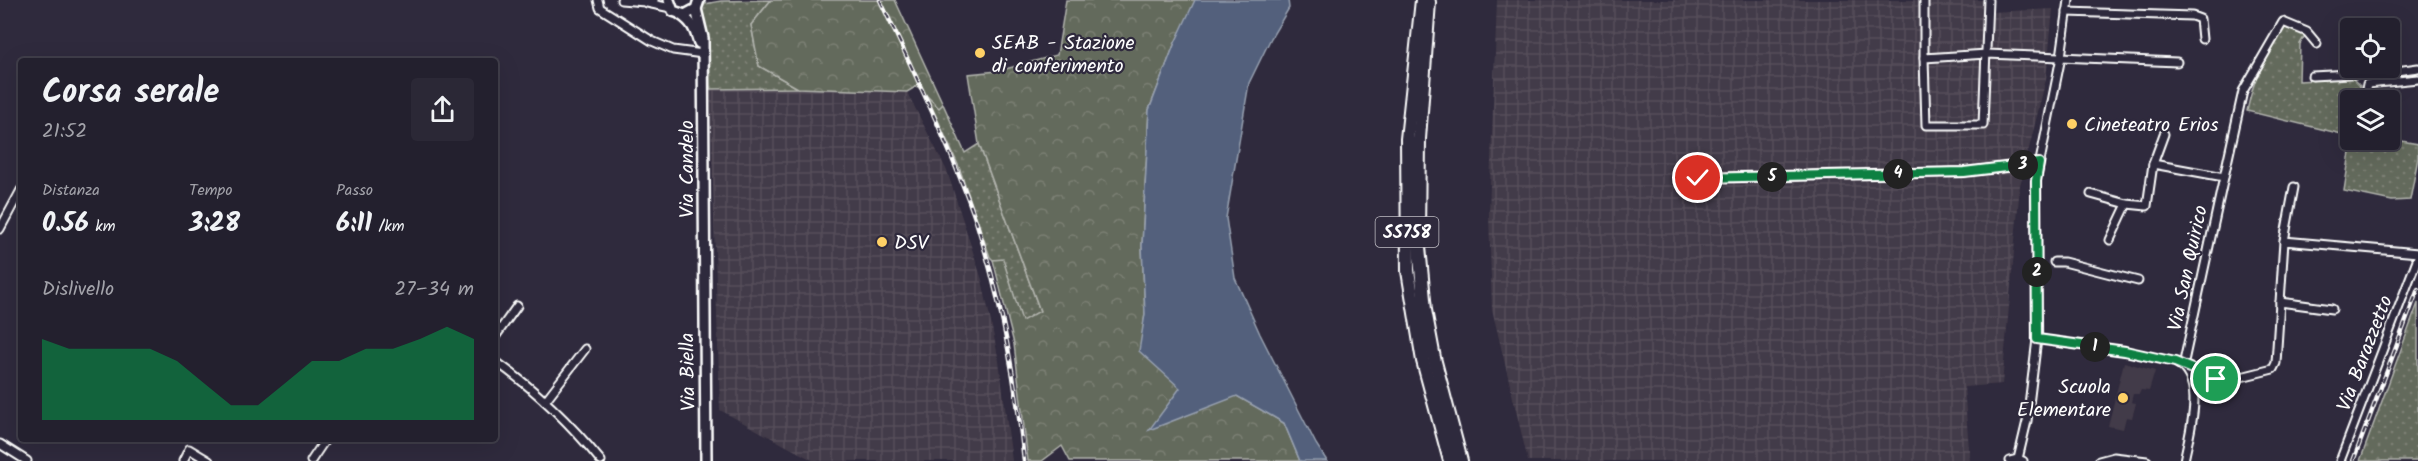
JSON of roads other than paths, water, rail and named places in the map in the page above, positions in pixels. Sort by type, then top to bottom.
[{"type":"highway","name":"SS758","points":[[1422,0],[1407,139],[1408,271],[1423,361],[1450,461]]},
{"type":"highway","name":"SS758","points":[[1429,0],[1419,139],[1418,236],[1425,310],[1434,358],[1461,461]]},
{"type":"street","points":[[621,0],[670,4]]},
{"type":"street","points":[[645,2],[654,0]]},
{"type":"street","points":[[1924,0],[1926,125],[1983,125],[1988,0]]},
{"type":"street","points":[[2017,460],[2027,421],[2037,339],[2036,181],[2061,57],[2069,0]]},
{"type":"street","points":[[595,2],[600,8],[652,41],[673,50],[703,54]]},
{"type":"street","name":"Via Candelo","points":[[670,4],[694,28],[703,54]]},
{"type":"street","points":[[681,15],[690,14],[698,5]]},
{"type":"street","name":"Via Candelo","points":[[698,5],[703,38],[704,283]]},
{"type":"street","points":[[2067,12],[2192,16],[2200,19],[2202,39]]},
{"type":"street","name":"Via San Quirico","points":[[2182,366],[2243,91],[2283,22],[2307,32],[2317,44]]},
{"type":"street","points":[[1924,57],[1987,54],[2177,62]]},
{"type":"street","points":[[2313,76],[2418,68]]},
{"type":"street","points":[[2366,90],[2367,84],[2418,79]]},
{"type":"street","points":[[2091,194],[2127,204],[2147,206],[2153,164],[2164,134]]},
{"type":"street","points":[[1698,178],[1964,172],[2039,163]]},
{"type":"street","points":[[2153,164],[2224,177]]},
{"type":"street","points":[[2037,339],[2125,351],[2175,362],[2225,381],[2273,369],[2276,363],[2284,241],[2294,187]]},
{"type":"street","points":[[0,229],[18,196]]},
{"type":"street","points":[[2110,240],[2127,204]]},
{"type":"street","name":"Via Barazzetto","points":[[2284,241],[2418,255],[2340,461]]},
{"type":"street","points":[[2054,262],[2064,262],[2138,281]]},
{"type":"street","name":"Via Biella","points":[[704,283],[706,461]]},
{"type":"street","points":[[2280,302],[2332,309]]},
{"type":"street","points":[[498,333],[517,306]]},
{"type":"street","points":[[544,400],[585,349]]},
{"type":"street","points":[[498,363],[520,379],[572,426],[601,461]]},
{"type":"street","points":[[2182,366],[2195,398],[2184,461]]},
{"type":"street","points":[[311,461],[324,442]]},
{"type":"street","points":[[0,444],[27,461]]},
{"type":"street","points":[[183,461],[189,449],[209,461]]},
{"type":"street","points":[[2099,461],[2121,459],[2147,461]]},
{"type":"water","points":[[1195,0],[1288,0],[1289,8],[1249,83],[1226,218],[1235,278],[1260,334],[1327,461],[1300,461],[1284,423],[1237,396],[1149,430],[1180,388],[1139,351],[1145,314],[1142,246],[1149,110],[1174,45]]},
{"type":"railway","points":[[880,0],[943,137],[976,221],[993,280],[1006,340],[1017,400],[1024,461]]},
{"type":"railway","points":[[2353,461],[2418,289]]},
{"type":"place","name":"SEAB - Stazione di conferimento","points":[[980,53]]},
{"type":"place","name":"Cineteatro Erios","points":[[2072,124]]},
{"type":"place","name":"DSV","points":[[882,242]]},
{"type":"place","name":"Scuola Elementare","points":[[2123,398]]}]
